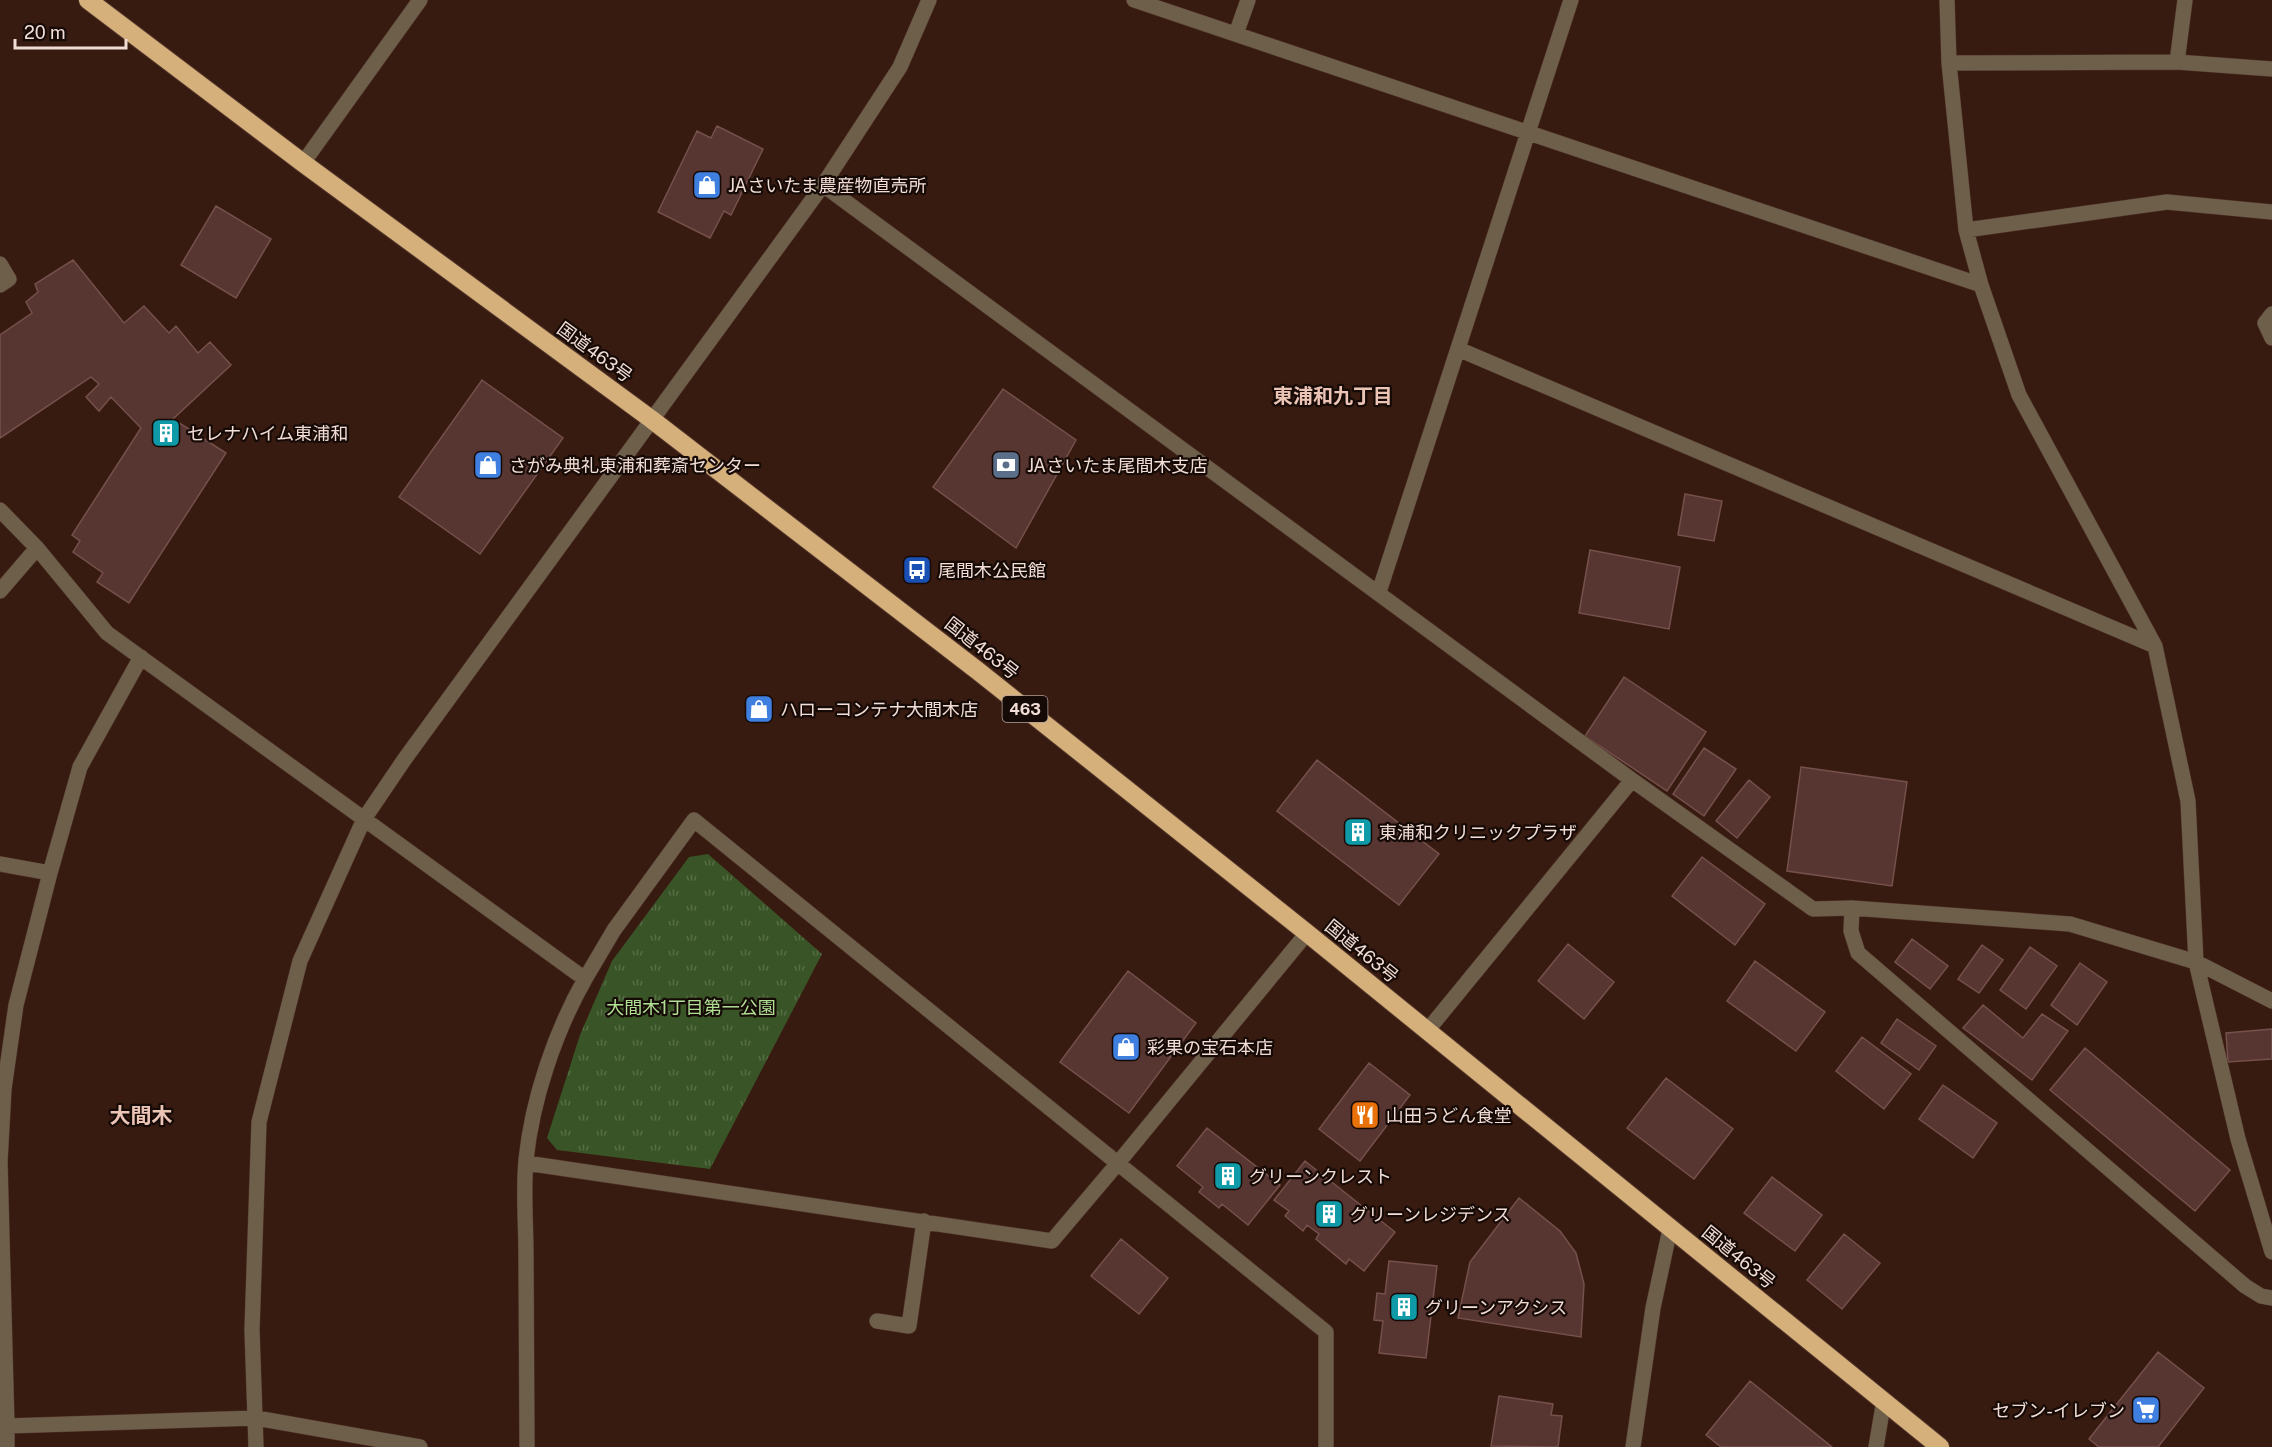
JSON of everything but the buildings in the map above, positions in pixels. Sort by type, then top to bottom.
[{"type":"highway","name":"国道463号","points":[[88,0],[303,163],[651,419],[988,679],[1307,933],[1940,1447]]},
{"type":"street","points":[[303,163],[420,0]]},
{"type":"street","points":[[256,1447],[252,1330],[259,1122],[300,961],[364,819],[404,760],[823,185],[900,67],[929,0]]},
{"type":"street","points":[[1134,0],[1981,285]]},
{"type":"street","points":[[1236,34],[1248,0]]},
{"type":"street","points":[[1379,592],[1571,0]]},
{"type":"street","points":[[1947,0],[1949,63],[1966,230],[1981,285],[2019,395],[2155,646],[2188,801],[2196,962],[2238,1139],[2272,1252]]},
{"type":"street","points":[[2177,62],[2186,0]]},
{"type":"street","points":[[1949,63],[2177,62],[2272,69]]},
{"type":"street","points":[[823,185],[1632,780],[1813,909],[1852,908],[2070,924],[2196,962],[2272,1001]]},
{"type":"street","points":[[1966,230],[2168,202],[2272,212]]},
{"type":"street","points":[[0,264],[9,279],[0,285]]},
{"type":"street","points":[[2272,314],[2265,323],[2272,338]]},
{"type":"street","points":[[1458,349],[2155,646]]},
{"type":"street","points":[[0,510],[37,548],[107,633],[585,979]]},
{"type":"street","points":[[0,591],[37,548]]},
{"type":"street","points":[[6,1447],[3,1427],[0,1161],[4,1089],[16,1005],[80,766],[141,657]]},
{"type":"street","points":[[1427,1031],[1632,780]]},
{"type":"street","points":[[527,1447],[526,1162],[536,1106],[558,1037],[585,979],[614,930],[694,820],[1326,1332],[1326,1447]]},
{"type":"street","points":[[0,864],[50,873]]},
{"type":"street","points":[[1852,908],[1851,931],[1858,953],[2245,1286],[2261,1296],[2272,1298]]},
{"type":"street","points":[[526,1162],[1052,1241],[1307,933]]},
{"type":"street","points":[[877,1322],[909,1326],[924,1221]]},
{"type":"street","points":[[1633,1447],[1653,1308],[1670,1229]]},
{"type":"street","points":[[1876,1447],[1884,1400]]},
{"type":"street","points":[[3,1427],[256,1418],[420,1447]]},
{"type":"green space","name":"大間木1丁目第一公園","points":[[708,854],[822,954],[710,1169],[557,1150],[547,1138],[580,1035],[612,961],[689,857]]},
{"type":"place","name":"JAさいたま農産物直売所","points":[[707,185]]},
{"type":"place","name":"セレナハイム東浦和","points":[[166,433]]},
{"type":"place","name":"さがみ典礼東浦和葬斎センター","points":[[488,465]]},
{"type":"place","name":"JAさいたま尾間木支店","points":[[1006,465]]},
{"type":"place","name":"尾間木公民館","points":[[917,570]]},
{"type":"place","name":"ハローコンテナ大間木店","points":[[759,709]]},
{"type":"place","name":"東浦和クリニックプラザ","points":[[1358,832]]},
{"type":"place","name":"彩果の宝石本店","points":[[1126,1047]]},
{"type":"place","name":"山田うどん食堂","points":[[1365,1115]]},
{"type":"place","name":"グリーンクレスト","points":[[1228,1176]]},
{"type":"place","name":"グリーンレジデンス","points":[[1329,1214]]},
{"type":"place","name":"グリーンアクシス","points":[[1404,1307]]},
{"type":"place","name":"セブン-イレブン","points":[[2146,1410]]},
{"type":"district","name":"東浦和九丁目","points":[[1333,396]]},
{"type":"district","name":"大間木","points":[[141,1115]]}]
